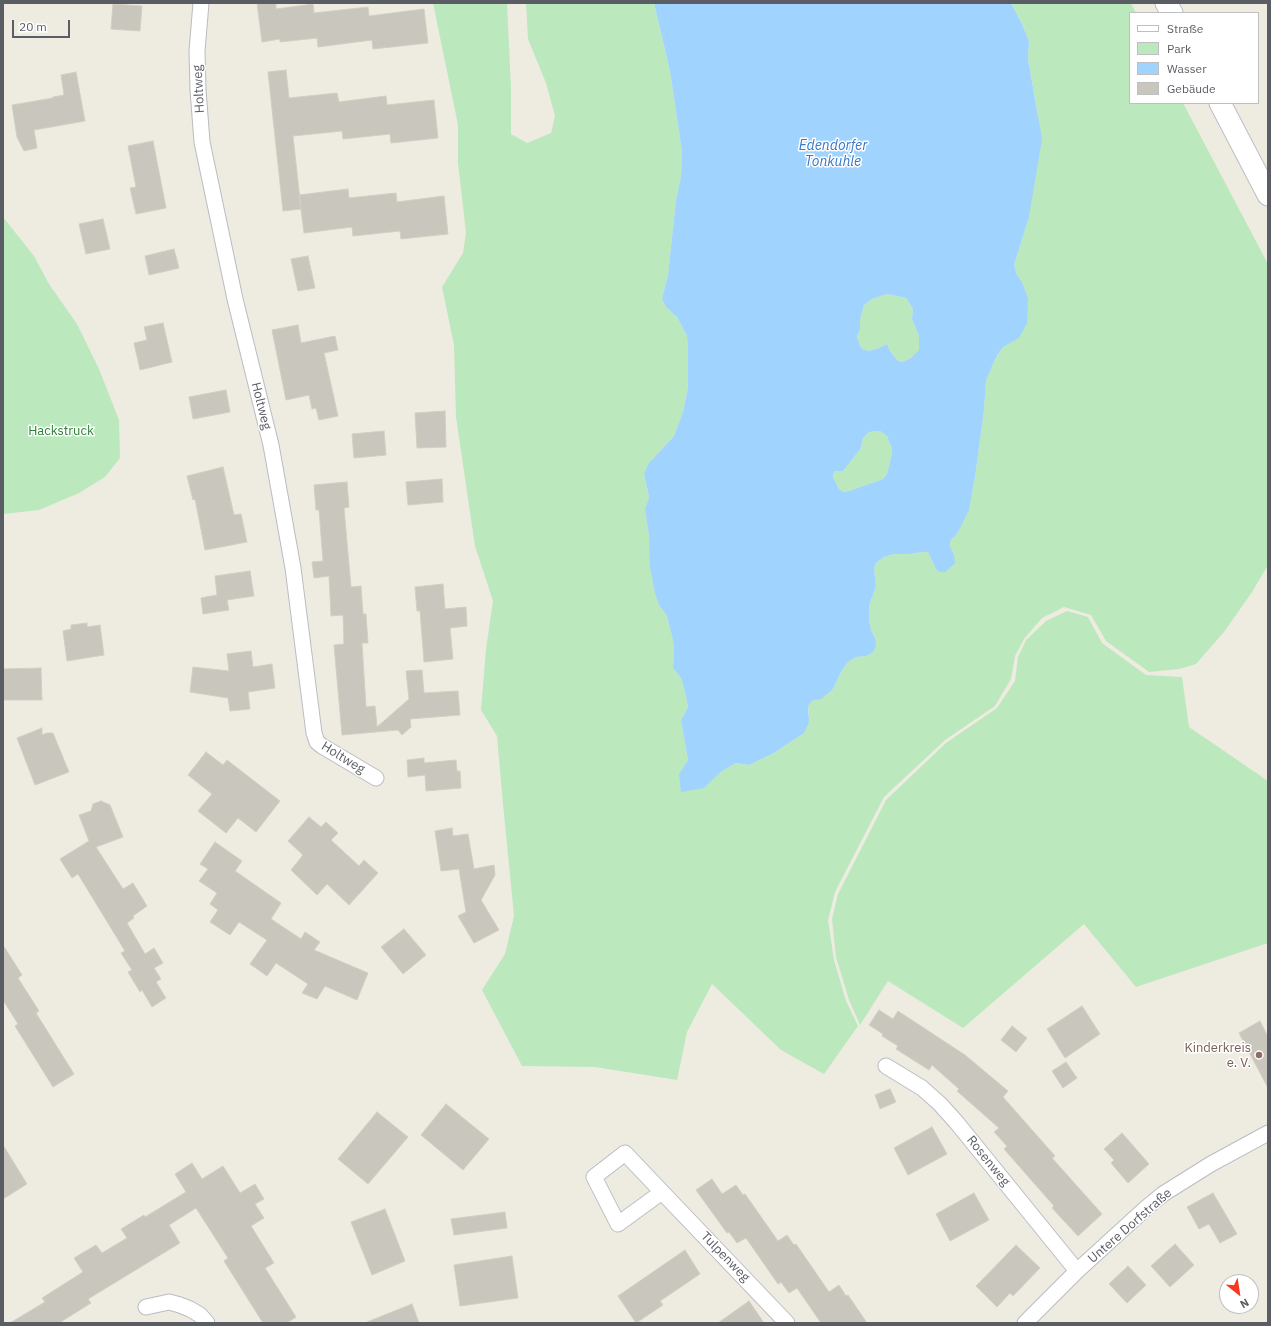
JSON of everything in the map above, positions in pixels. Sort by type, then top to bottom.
[{"type":"street","name":"Holtweg","points":[[201,3],[197,51],[202,142],[235,299],[272,451],[293,568],[314,733],[317,742],[322,746],[376,778]]},
{"type":"street","points":[[1166,3],[1171,12]]},
{"type":"street","points":[[1221,104],[1268,195]]},
{"type":"street","name":"Rosenweg","points":[[886,1066],[922,1088],[940,1104],[1077,1272]]},
{"type":"street","name":"Untere Dorfstraße","points":[[1025,1323],[1077,1272],[1163,1194],[1211,1164],[1268,1133]]},
{"type":"street","name":"Tulpenweg","points":[[662,1192],[618,1224],[594,1177],[625,1153],[788,1323]]},
{"type":"street","points":[[146,1307],[169,1302],[190,1309],[200,1315],[207,1323]]},
{"type":"green space","points":[[433,3],[507,3],[511,89],[511,134],[527,143],[551,133],[555,116],[546,83],[528,39],[526,3],[654,3],[670,71],[682,152],[681,176],[676,200],[668,275],[662,299],[666,307],[677,317],[687,336],[688,387],[683,412],[674,436],[648,464],[644,474],[649,497],[645,509],[659,605],[667,616],[673,640],[673,668],[681,678],[688,707],[681,720],[688,760],[679,774],[704,788],[722,771],[736,763],[749,765],[774,753],[804,733],[809,714],[808,706],[813,699],[833,689],[842,670],[848,662],[856,657],[866,656],[875,638],[871,630],[869,620],[869,606],[876,586],[874,569],[876,563],[884,557],[894,554],[928,552],[936,569],[954,555],[950,546],[950,541],[957,534],[972,493],[975,477],[984,410],[986,381],[1002,347],[1019,338],[1022,282],[1017,275],[1014,265],[1029,217],[1038,115],[1028,59],[1029,41],[1011,3],[1131,3],[1136,12],[1129,12],[1129,104],[1184,104],[1268,264],[1268,565],[1252,592],[1224,632],[1196,664],[1179,669],[1149,672],[1106,641],[1091,615],[1064,607],[1042,618],[1024,639],[1015,656],[1011,679],[995,706],[945,740],[884,797],[835,892],[828,920],[834,960],[846,1001],[858,1026],[824,1074],[781,1050],[712,984],[687,1032],[677,1080],[595,1067],[522,1066],[482,990],[505,954],[514,916],[497,736],[481,710],[486,649],[493,601],[475,546],[456,417],[454,345],[442,287],[463,253],[466,233],[458,163],[458,125]]},
{"type":"green space","name":"Hackstruck","points":[[3,217],[34,256],[49,284],[77,324],[99,369],[119,420],[120,458],[105,477],[79,493],[39,510],[3,514]]},
{"type":"green space","points":[[887,294],[906,298],[913,309],[912,319],[919,336],[920,350],[911,358],[902,362],[897,360],[887,344],[877,349],[868,351],[863,349],[860,346],[857,336],[860,330],[860,320],[864,305],[872,299]]},
{"type":"green space","points":[[880,431],[887,436],[892,449],[887,474],[883,479],[849,491],[844,492],[839,489],[833,477],[834,471],[843,471],[861,448],[863,438],[869,432]]},
{"type":"green space","points":[[1067,611],[1088,617],[1102,643],[1146,675],[1182,677],[1189,727],[1268,781],[1268,943],[1136,987],[1084,924],[963,1028],[888,981],[860,1025],[849,1000],[836,957],[832,919],[838,894],[886,800],[946,743],[997,708],[1015,681],[1018,657],[1026,640],[1046,621]]},
{"type":"water","name":"Edendorfer Tonkuhle","points":[[654,3],[1011,3],[1029,41],[1028,59],[1042,139],[1029,217],[1014,265],[1028,299],[1027,323],[1019,338],[1003,347],[998,354],[986,381],[984,410],[969,510],[957,534],[950,541],[955,563],[945,572],[940,572],[936,569],[928,552],[922,552],[911,554],[894,554],[884,557],[876,563],[874,569],[876,586],[869,606],[869,620],[876,646],[873,652],[866,656],[856,657],[848,662],[842,670],[833,689],[821,699],[813,700],[808,706],[809,722],[804,733],[774,753],[749,765],[736,763],[722,771],[704,788],[681,792],[679,774],[688,760],[681,720],[688,707],[681,678],[673,668],[673,640],[667,616],[659,605],[655,593],[650,567],[649,536],[645,509],[649,497],[644,474],[648,464],[674,436],[683,412],[688,387],[687,336],[677,317],[666,307],[662,299],[668,275],[676,200],[681,176],[682,152],[670,71]],"holes":[[[887,294],[906,298],[913,309],[912,319],[919,336],[919,350],[911,358],[902,362],[897,360],[887,344],[877,349],[868,351],[863,349],[860,346],[857,336],[860,330],[860,320],[864,305],[872,299]],[[880,431],[887,436],[892,449],[887,474],[883,479],[849,491],[844,492],[839,489],[833,477],[834,471],[843,471],[861,448],[863,438],[869,432]]]},
{"type":"building","points":[[257,3],[276,3],[276,9],[313,4],[314,13],[368,7],[369,16],[424,9],[428,43],[373,49],[372,40],[318,47],[317,38],[280,42],[280,39],[262,42]]},
{"type":"building","points":[[113,4],[142,6],[140,31],[111,29]]},
{"type":"building","points":[[286,70],[289,98],[337,93],[339,102],[386,96],[387,105],[434,100],[438,138],[391,143],[390,134],[343,139],[342,131],[293,136],[301,209],[283,211],[268,72]]},
{"type":"building","points":[[76,72],[85,121],[34,130],[37,148],[24,151],[17,137],[12,105],[64,95],[61,75]]},
{"type":"building","points":[[153,141],[166,208],[136,214],[130,188],[136,187],[128,146]]},
{"type":"building","points":[[348,189],[349,198],[396,193],[397,202],[444,196],[448,234],[401,239],[400,231],[353,236],[352,227],[304,233],[299,195]]},
{"type":"building","points":[[103,219],[110,249],[86,254],[79,224]]},
{"type":"building","points":[[174,249],[179,268],[149,275],[145,256]]},
{"type":"building","points":[[308,256],[315,288],[298,291],[291,259]]},
{"type":"building","points":[[163,323],[172,362],[140,370],[134,343],[147,340],[144,327]]},
{"type":"building","points":[[298,325],[301,343],[335,336],[338,350],[324,353],[338,416],[319,420],[316,408],[312,409],[309,395],[286,400],[272,330]]},
{"type":"building","points":[[226,390],[230,412],[193,419],[189,397]]},
{"type":"building","points":[[445,411],[446,447],[417,448],[415,413]]},
{"type":"building","points":[[384,431],[386,455],[354,458],[352,434]]},
{"type":"building","points":[[223,467],[234,515],[241,514],[247,542],[205,550],[195,499],[193,500],[187,476]]},
{"type":"building","points":[[442,479],[443,502],[408,505],[406,482]]},
{"type":"building","points":[[347,482],[349,507],[344,508],[351,587],[361,586],[363,614],[366,614],[368,643],[362,643],[366,707],[375,706],[377,727],[409,699],[406,671],[422,670],[424,693],[458,691],[460,715],[410,719],[411,727],[402,735],[398,730],[342,735],[334,645],[344,644],[343,615],[331,616],[329,576],[314,578],[312,562],[323,561],[319,510],[316,510],[314,485]]},
{"type":"building","points":[[250,571],[254,596],[227,600],[229,610],[203,614],[201,598],[217,595],[215,576]]},
{"type":"building","points":[[443,584],[445,609],[466,607],[467,626],[450,628],[453,659],[424,662],[420,611],[417,611],[415,587]]},
{"type":"building","points":[[87,623],[87,627],[100,625],[104,655],[67,661],[63,631],[71,629],[71,625]]},
{"type":"building","points":[[251,651],[253,667],[272,664],[275,688],[248,692],[250,709],[230,711],[228,698],[190,692],[193,667],[229,671],[227,654]]},
{"type":"building","points":[[41,668],[42,700],[3,700],[3,669]]},
{"type":"building","points":[[42,728],[42,735],[53,733],[69,772],[35,785],[17,738]]},
{"type":"building","points":[[206,752],[223,765],[227,760],[280,801],[256,832],[238,818],[226,833],[198,811],[212,794],[188,775]]},
{"type":"building","points":[[424,758],[424,763],[456,760],[457,771],[460,771],[461,788],[426,791],[425,775],[408,777],[407,760]]},
{"type":"building","points":[[101,801],[110,805],[123,837],[96,847],[123,889],[133,883],[147,906],[133,916],[134,918],[127,923],[145,954],[154,948],[163,963],[154,968],[161,979],[156,982],[166,998],[152,1007],[142,990],[140,992],[128,972],[132,970],[121,953],[125,951],[78,874],[72,878],[60,859],[89,841],[79,815],[91,811],[93,804]]},
{"type":"building","points":[[309,817],[321,827],[326,822],[338,833],[331,840],[359,866],[364,860],[378,873],[349,905],[327,884],[317,895],[291,870],[303,855],[288,841]]},
{"type":"building","points":[[452,828],[453,836],[468,834],[474,869],[494,865],[495,875],[481,900],[499,930],[474,943],[458,916],[466,912],[459,869],[441,871],[435,831]]},
{"type":"building","points":[[215,842],[242,861],[235,871],[281,903],[271,919],[301,939],[305,932],[320,942],[314,950],[368,973],[357,1000],[325,986],[317,999],[302,993],[308,984],[276,963],[267,976],[250,964],[267,940],[239,922],[230,935],[210,922],[218,910],[210,904],[217,893],[199,881],[208,869],[200,864]]},
{"type":"building","points":[[404,929],[426,955],[403,974],[381,947]]},
{"type":"building","points":[[3,945],[22,975],[18,978],[39,1011],[36,1013],[74,1074],[53,1087],[15,1026],[18,1024],[3,1000]]},
{"type":"building","points":[[1082,1006],[1100,1034],[1065,1058],[1047,1029]]},
{"type":"building","points":[[879,1010],[893,1019],[898,1011],[965,1055],[1008,1091],[1003,1097],[1055,1156],[1052,1158],[1102,1214],[1078,1236],[1052,1208],[1054,1206],[1004,1149],[1007,1146],[994,1132],[999,1128],[957,1091],[959,1089],[932,1065],[929,1070],[896,1049],[898,1046],[882,1036],[883,1034],[869,1025]]},
{"type":"building","name":"Kinderkreis e. V.","points":[[1260,1021],[1268,1037],[1268,1088],[1239,1033]]},
{"type":"building","points":[[1012,1026],[1027,1038],[1016,1052],[1001,1040]]},
{"type":"building","points":[[1066,1062],[1077,1078],[1063,1088],[1052,1071]]},
{"type":"building","points":[[890,1089],[896,1102],[880,1109],[875,1095]]},
{"type":"building","points":[[446,1104],[489,1139],[463,1170],[421,1135]]},
{"type":"building","points":[[377,1112],[408,1137],[368,1184],[338,1159]]},
{"type":"building","points":[[932,1127],[947,1154],[908,1175],[894,1148]]},
{"type":"building","points":[[1122,1133],[1149,1164],[1128,1183],[1111,1163],[1114,1160],[1104,1149]]},
{"type":"building","points":[[3,1145],[27,1184],[3,1199]]},
{"type":"building","points":[[192,1163],[202,1179],[223,1166],[240,1193],[255,1184],[264,1199],[255,1204],[264,1218],[251,1226],[274,1263],[265,1268],[296,1317],[287,1323],[263,1323],[224,1261],[228,1258],[196,1208],[169,1225],[180,1243],[88,1299],[91,1303],[59,1323],[10,1323],[45,1302],[42,1298],[83,1272],[74,1258],[96,1245],[102,1253],[127,1238],[121,1229],[144,1215],[145,1217],[186,1192],[175,1174]]},
{"type":"building","points":[[712,1179],[722,1194],[736,1185],[743,1195],[745,1194],[778,1241],[787,1235],[794,1245],[796,1244],[829,1292],[839,1285],[846,1296],[848,1295],[867,1323],[821,1323],[797,1288],[789,1293],[781,1282],[778,1284],[746,1238],[737,1243],[729,1232],[727,1233],[696,1190]]},
{"type":"building","points":[[974,1193],[989,1220],[950,1241],[936,1214]]},
{"type":"building","points":[[1213,1193],[1237,1234],[1220,1243],[1209,1224],[1199,1229],[1187,1207]]},
{"type":"building","points":[[385,1209],[405,1261],[372,1275],[351,1222]]},
{"type":"building","points":[[505,1212],[507,1228],[454,1235],[451,1219]]},
{"type":"building","points":[[1175,1244],[1194,1265],[1170,1287],[1151,1266]]},
{"type":"building","points":[[1016,1245],[1040,1268],[1013,1296],[1010,1293],[997,1307],[976,1286]]},
{"type":"building","points":[[685,1250],[700,1274],[660,1301],[663,1305],[636,1323],[618,1296]]},
{"type":"building","points":[[512,1256],[518,1298],[460,1306],[454,1265]]},
{"type":"building","points":[[1128,1266],[1146,1285],[1127,1303],[1109,1284]]},
{"type":"building","points":[[749,1301],[764,1323],[718,1323]]},
{"type":"building","points":[[412,1304],[419,1323],[367,1323],[367,1322]]},
{"type":"place","name":"Kinderkreis e. V.","points":[[1259,1055]]}]
